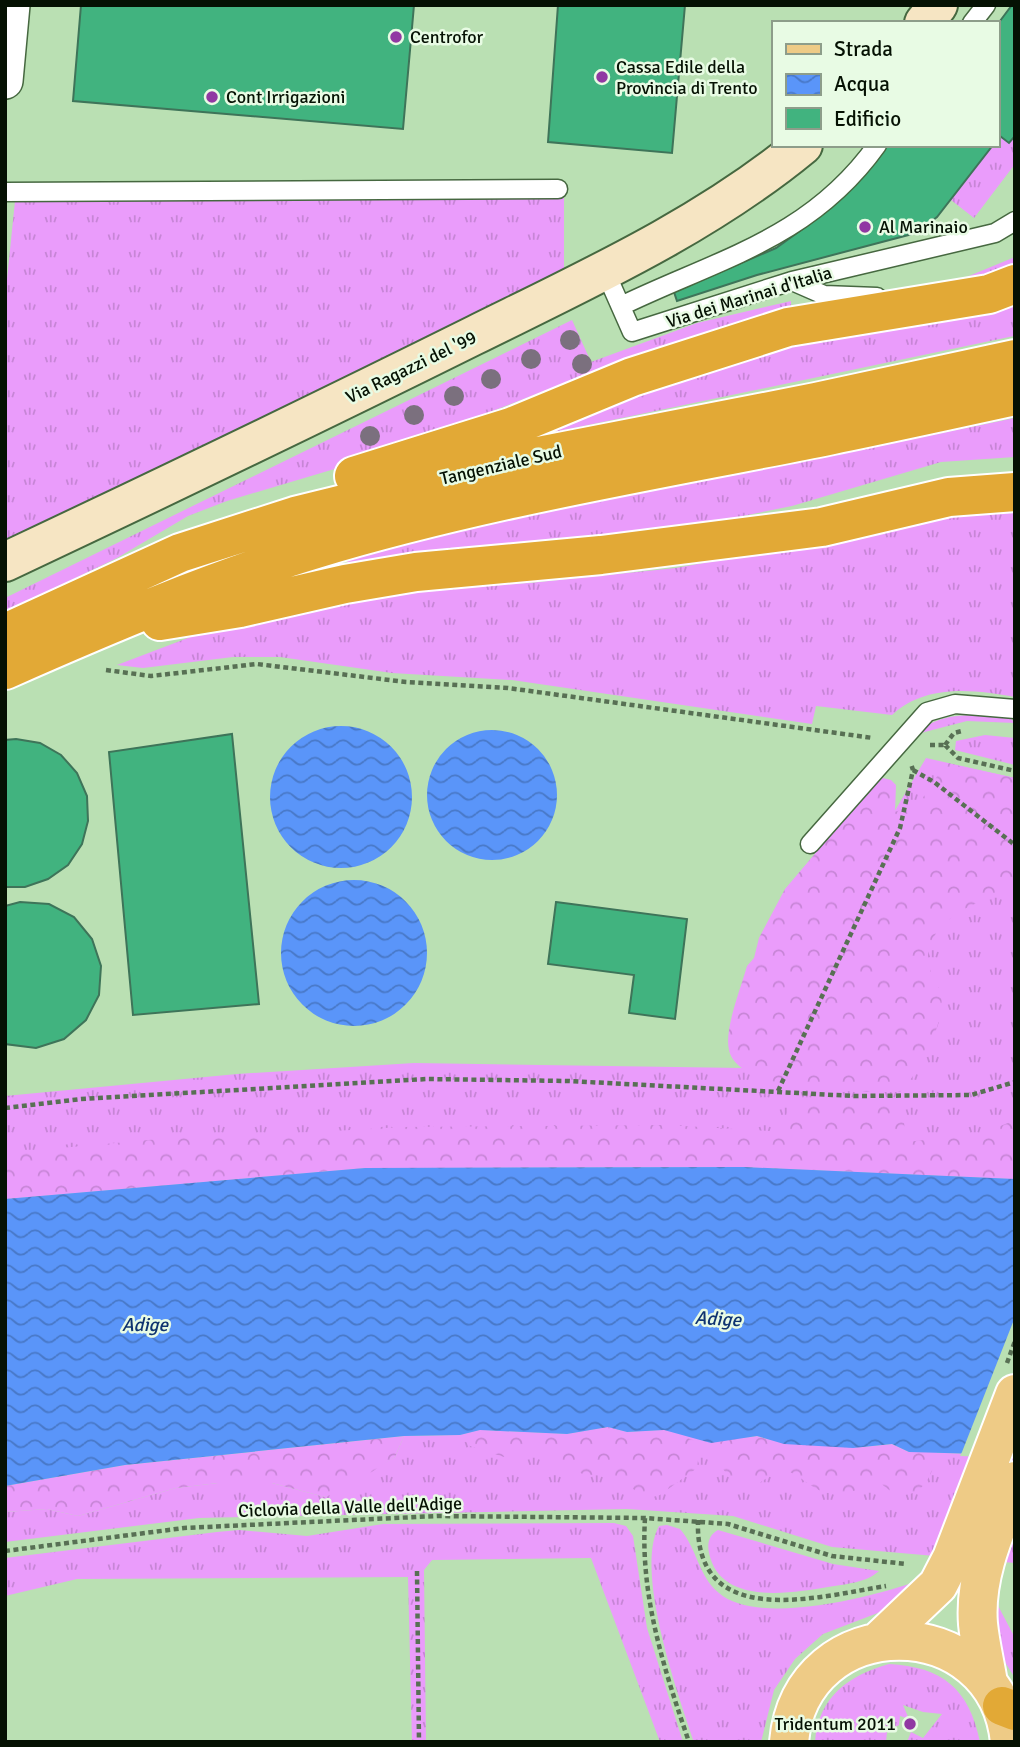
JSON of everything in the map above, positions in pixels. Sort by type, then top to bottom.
[{"type":"highway","points":[[180,552],[242,514],[511,426],[632,377],[788,327],[989,294],[1015,284]]},
{"type":"highway","name":"Tangenziale Sud","points":[[5,633],[180,552],[295,516],[539,456],[816,402],[1015,359]]},
{"type":"highway","name":"Tangenziale Sud","points":[[5,670],[92,631],[198,589],[315,549],[549,490],[825,437],[1015,396]]},
{"type":"highway","points":[[719,539],[903,486],[956,474],[1015,470]]},
{"type":"highway","points":[[92,631],[240,608],[345,584],[416,572],[601,555],[822,527],[949,497],[1015,492]]},
{"type":"main road","points":[[1004,1711],[978,1624],[968,1560],[1015,1394]]},
{"type":"main road","points":[[879,1641],[938,1584],[968,1560],[1015,1481]]},
{"type":"main road","points":[[789,1742],[796,1710],[811,1684],[841,1656],[879,1641],[918,1641],[934,1645],[961,1658],[1004,1711]]},
{"type":"street","points":[[5,80],[12,5]]},
{"type":"street","points":[[926,21],[938,5]]},
{"type":"street","name":"Via Ragazzi del '99","points":[[5,562],[279,432],[605,271],[746,190],[800,147]]},
{"type":"lane","points":[[974,21],[986,5]]},
{"type":"lane","name":"Via dei Marinai d'Italia","points":[[621,306],[754,248],[797,223],[860,170],[876,147]]},
{"type":"lane","points":[[5,192],[558,189]]},
{"type":"lane","name":"Via dei Marinai d'Italia","points":[[605,271],[632,332],[792,281],[995,233],[1015,221]]},
{"type":"lane","points":[[792,281],[824,295],[909,296],[947,301]]},
{"type":"lane","points":[[810,844],[921,718],[940,706],[975,704],[1015,709]]},
{"type":"path","points":[[106,670],[151,677],[257,664],[406,682],[508,688],[945,745],[953,757],[961,760],[1015,771]]},
{"type":"path","points":[[778,1091],[901,828],[913,770],[934,782],[1015,845]]},
{"type":"path","points":[[5,1108],[81,1099],[427,1079],[569,1081],[853,1096],[971,1095],[1015,1082]]},
{"type":"path","name":"Ciclovia della Valle dell'Adige","points":[[5,1551],[184,1528],[437,1516],[645,1518],[728,1524],[832,1556],[906,1564]]},
{"type":"path","points":[[645,1518],[646,1587],[668,1679],[689,1742]]},
{"type":"path","points":[[698,1520],[701,1549],[712,1574],[722,1586],[749,1599],[778,1601],[893,1585]]},
{"type":"path","points":[[417,1571],[419,1742]]},
{"type":"green space","points":[[1000,136],[1009,143],[1015,136],[1015,164],[974,218],[951,200],[991,147],[999,147]]},
{"type":"green space","points":[[564,196],[564,272],[16,540],[5,540],[5,299],[15,201]]},
{"type":"green space","points":[[1015,257],[1015,268],[978,280],[964,278]]},
{"type":"green space","points":[[791,301],[791,310],[627,359],[368,459],[227,501],[188,516],[117,558],[5,612],[5,598],[572,320],[591,362],[697,323]]},
{"type":"green space","points":[[1015,301],[1014,336],[493,445],[787,340]]},
{"type":"green space","points":[[1015,418],[1015,457],[941,462],[792,506],[658,531],[426,552],[349,566],[347,560],[357,555],[581,502],[800,462]]},
{"type":"green space","points":[[1015,507],[1015,697],[950,691],[919,698],[892,715],[816,706],[812,724],[512,680],[392,673],[280,657],[233,657],[143,668],[117,665],[201,633],[416,589],[529,583],[676,568],[809,544],[902,521]]},
{"type":"green space","points":[[988,715],[1010,718],[1015,723],[967,721],[917,734],[941,719]]},
{"type":"green space","points":[[985,735],[1015,738],[1015,765],[955,750],[956,741]]},
{"type":"green space","points":[[926,758],[1015,778],[1015,1179],[744,1167],[365,1168],[5,1199],[5,1096],[237,1074],[414,1063],[743,1068]]},
{"type":"green space","points":[[946,763],[1015,778],[1015,890],[960,912],[937,932],[928,959],[941,995],[939,1019],[930,1046],[915,1073],[900,1092],[860,1092],[778,1083],[755,1075],[738,1064],[729,1050],[728,1041],[734,1008],[759,938],[785,889],[875,783],[883,778],[896,785],[895,812],[920,802]]},
{"type":"green space","points":[[816,1105],[888,1106],[904,1122],[906,1142],[981,1134],[1015,1120],[1015,1179],[744,1167],[365,1168],[5,1199],[5,1153],[215,1134],[265,1135],[402,1127],[667,1125],[787,1132],[784,1123],[788,1109]]},
{"type":"green space","points":[[608,1427],[627,1432],[664,1430],[909,1452],[1015,1455],[1015,1563],[832,1547],[733,1516],[627,1509],[199,1518],[5,1542],[5,1512],[47,1509],[78,1516],[176,1488],[218,1483],[272,1483],[325,1497],[395,1457],[404,1436],[460,1435],[480,1430],[567,1434]]},
{"type":"green space","points":[[608,1427],[627,1432],[664,1430],[693,1440],[699,1452],[697,1468],[660,1495],[646,1499],[618,1481],[584,1475],[548,1449],[532,1447],[504,1457],[470,1446],[460,1435],[480,1430],[567,1434]]},
{"type":"green space","points":[[404,1436],[395,1457],[345,1489],[325,1497],[272,1483],[218,1483],[176,1488],[78,1516],[47,1509],[5,1512],[5,1486],[125,1465]]},
{"type":"green space","points":[[757,1436],[784,1444],[853,1448],[892,1444],[909,1452],[937,1452],[930,1476],[913,1493],[895,1493],[876,1480],[852,1492],[838,1494],[819,1490],[781,1469],[756,1485],[731,1477],[718,1461],[711,1443]]},
{"type":"green space","points":[[614,1523],[626,1526],[633,1536],[647,1628],[683,1742],[660,1742],[591,1558],[432,1560],[424,1570],[426,1742],[412,1742],[408,1577],[77,1579],[5,1596],[5,1558],[217,1532],[239,1530],[307,1536],[383,1524]]},
{"type":"green space","points":[[667,1525],[680,1529],[706,1578],[719,1593],[737,1603],[762,1608],[822,1605],[882,1592],[928,1577],[896,1606],[823,1634],[795,1659],[774,1690],[761,1742],[694,1742],[669,1664],[655,1601],[653,1546],[659,1526]]},
{"type":"green space","points":[[718,1530],[833,1564],[879,1571],[855,1582],[795,1592],[742,1589],[727,1582],[716,1570],[709,1553],[709,1540]]},
{"type":"green space","points":[[994,1598],[1015,1638],[1015,1678],[996,1648]]},
{"type":"green space","points":[[889,1664],[924,1670],[950,1684],[969,1707],[980,1742],[907,1742],[911,1732],[923,1738],[942,1714],[923,1712],[903,1705],[909,1719],[900,1716],[899,1725],[887,1732],[886,1742],[815,1742],[822,1712],[838,1690],[861,1674]]},
{"type":"water","points":[[341,726],[368,731],[391,747],[407,770],[412,797],[407,824],[391,847],[368,863],[341,868],[314,863],[291,847],[275,824],[270,797],[275,770],[291,747],[314,731]]},
{"type":"water","points":[[492,730],[517,735],[538,749],[552,770],[557,795],[552,820],[538,841],[517,855],[492,860],[467,855],[446,841],[432,820],[427,795],[432,770],[446,749],[467,735]]},
{"type":"water","points":[[354,880],[382,886],[405,902],[421,925],[427,953],[421,981],[405,1004],[382,1020],[354,1026],[326,1020],[303,1004],[287,981],[281,953],[287,925],[303,902],[326,886]]},
{"type":"water","name":"Adige","points":[[744,1167],[1015,1179],[1015,1455],[909,1452],[892,1444],[853,1448],[784,1444],[757,1436],[711,1443],[664,1430],[627,1432],[608,1427],[567,1434],[480,1430],[460,1435],[404,1436],[125,1465],[5,1486],[5,1199],[365,1168]]},
{"type":"pier","points":[[1015,1317],[1015,1458],[960,1456],[962,1452]]},
{"type":"building","points":[[81,5],[414,5],[403,129],[73,101]]},
{"type":"building","points":[[558,5],[685,5],[672,153],[548,142]]},
{"type":"building","points":[[1012,5],[1015,5],[1015,136],[1009,143],[999,137],[999,22]]},
{"type":"building","name":"Al Marinaio","points":[[884,147],[991,147],[937,217],[916,233],[757,275],[677,301],[674,292],[776,248],[815,220],[856,183]]},
{"type":"building","points":[[232,734],[259,1004],[133,1015],[109,752]]},
{"type":"building","points":[[5,740],[40,743],[61,755],[77,773],[87,796],[88,821],[82,844],[68,865],[48,879],[25,887],[5,887]]},
{"type":"building","points":[[20,902],[49,904],[74,917],[92,939],[101,966],[99,995],[86,1020],[64,1039],[36,1048],[5,1044],[5,906]]},
{"type":"building","points":[[556,902],[687,919],[675,1019],[629,1013],[634,975],[548,964]]},
{"type":"place","name":"Centrofor","points":[[396,37]]},
{"type":"place","name":"Cassa Edile della Provincia di Trento","points":[[602,77]]},
{"type":"place","name":"Cont Irrigazioni","points":[[212,97]]},
{"type":"place","name":"Al Marinaio","points":[[865,227]]},
{"type":"place","name":"Tridentum 2011","points":[[910,1724]]}]
